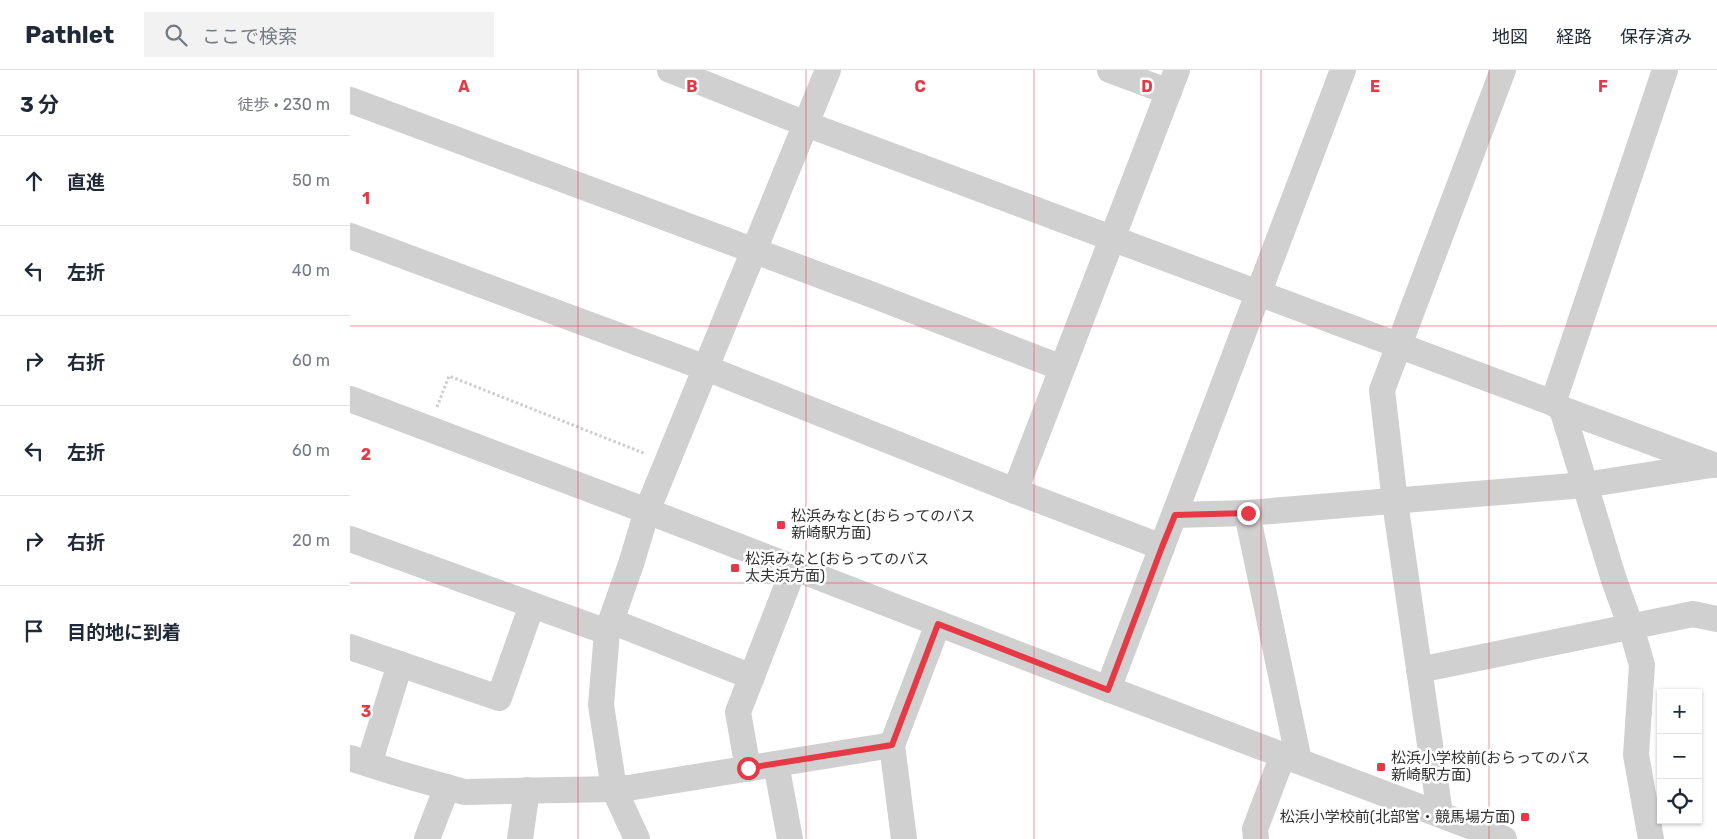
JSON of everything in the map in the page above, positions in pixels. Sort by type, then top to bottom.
[{"type":"street","points":[[670,70],[699,75],[806,124],[1112,240],[1557,406],[1716,460]]},
{"type":"street","points":[[637,839],[614,789],[600,705],[609,626],[647,511],[828,70]]},
{"type":"street","points":[[1015,491],[1173,81],[1110,70]]},
{"type":"street","points":[[1108,690],[1343,70]]},
{"type":"street","points":[[1440,814],[1395,502],[1382,390],[1397,345],[1502,70]]},
{"type":"street","points":[[1651,839],[1636,755],[1642,665],[1585,485],[1557,406],[1665,70]]},
{"type":"street","points":[[350,100],[1062,368]]},
{"type":"street","points":[[350,236],[706,368],[1015,491],[1162,547]]},
{"type":"street","points":[[350,399],[647,511],[1108,690],[1504,839]]},
{"type":"street","points":[[1175,515],[1248,513],[1585,485],[1716,460]]},
{"type":"street","points":[[1248,513],[1291,758],[1255,829],[1256,839]]},
{"type":"street","points":[[350,539],[532,605],[609,626],[752,677]]},
{"type":"street","points":[[748,768],[738,712],[794,568]]},
{"type":"street","points":[[350,647],[499,698],[532,605]]},
{"type":"street","points":[[1419,670],[1693,614],[1717,619]]},
{"type":"street","points":[[904,839],[892,745],[938,624]]},
{"type":"street","points":[[400,664],[360,761],[464,792],[628,788],[892,745]]},
{"type":"street","points":[[776,764],[790,839]]},
{"type":"street","points":[[427,839],[447,787]]},
{"type":"street","points":[[520,839],[527,790]]},
{"type":"path","points":[[429,429],[449,376],[667,462]]},
{"type":"place","name":"松浜みなと(おらってのバス 新崎駅方面)","points":[[781,525]]},
{"type":"place","name":"松浜みなと(おらってのバス 太夫浜方面)","points":[[735,568]]},
{"type":"place","name":"松浜小学校前(おらってのバス 新崎駅方面)","points":[[1381,767]]},
{"type":"place","name":"松浜小学校前(北部営・競馬場方面)","points":[[1525,817]]},
{"type":"route","points":[[748,768],[892,745],[938,624],[1108,690],[1175,515],[1248,513]]}]
